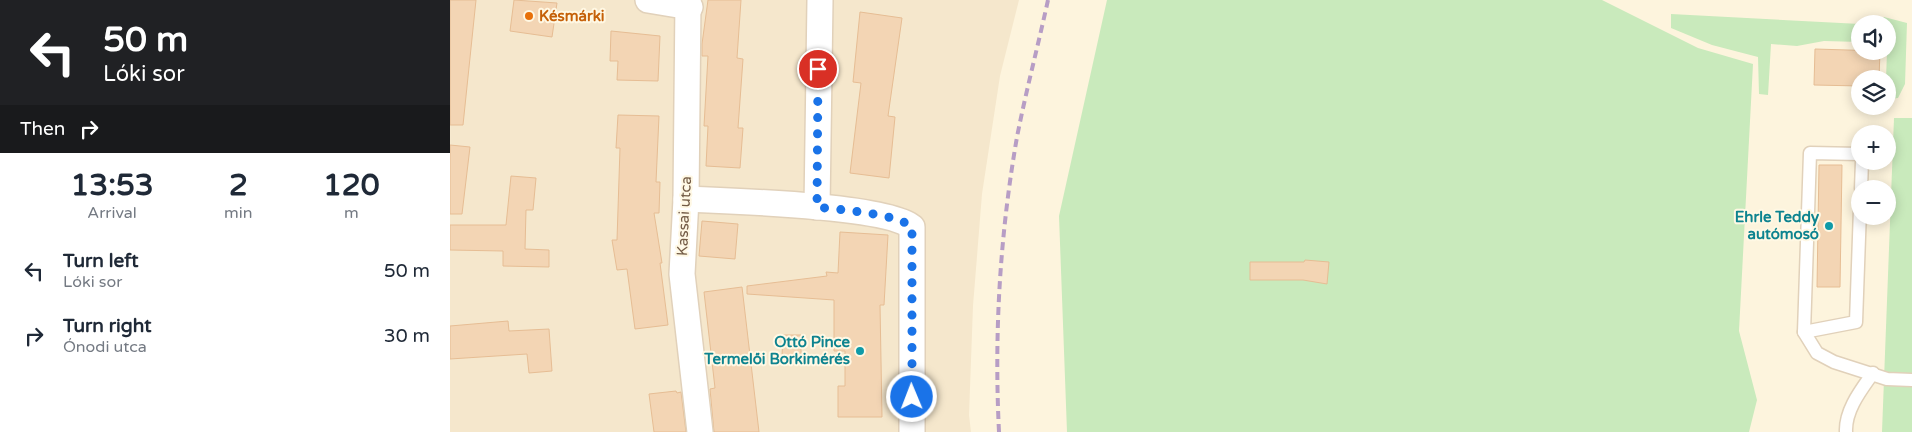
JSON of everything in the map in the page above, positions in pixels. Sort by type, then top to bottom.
[{"type":"street","points":[[648,0],[689,4]]},
{"type":"street","points":[[817,207],[820,0]]},
{"type":"street","name":"Kassai utca","points":[[689,4],[686,200],[682,274],[700,432]]},
{"type":"street","points":[[686,200],[817,207],[876,215],[907,223],[912,227],[912,432]]},
{"type":"lane","points":[[1851,154],[1810,153],[1804,332],[1817,353],[1834,362],[1873,373],[1886,379],[1912,380]]},
{"type":"lane","points":[[1804,332],[1856,322],[1859,225]]},
{"type":"lane","points":[[1846,432],[1846,423],[1855,399],[1873,373]]},
{"type":"shaded area","points":[[450,0],[1019,0],[1000,76],[982,194],[973,306],[969,415],[971,432],[450,432]]},
{"type":"green space","points":[[1107,0],[1602,0],[1698,48],[1753,64],[1739,331],[1757,400],[1749,432],[1067,432],[1059,216]]},
{"type":"green space","points":[[1671,14],[1851,24],[1851,42],[1824,41],[1797,46],[1771,44],[1768,95],[1759,94],[1758,57],[1712,45],[1671,28]]},
{"type":"green space","points":[[1896,20],[1907,23],[1905,84],[1898,98],[1896,98],[1896,70],[1886,70],[1887,60],[1896,60]]},
{"type":"green space","points":[[1894,118],[1912,118],[1912,432],[1882,432],[1890,225],[1896,225],[1896,180],[1892,180],[1892,170],[1896,170],[1896,125],[1894,125]]},
{"type":"building","points":[[450,0],[476,0],[463,125],[450,125]]},
{"type":"building","points":[[514,0],[557,3],[552,37],[510,31]]},
{"type":"building","points":[[708,0],[741,0],[737,58],[743,59],[738,128],[743,128],[740,168],[706,166],[708,126],[704,126],[708,56],[702,56],[702,44]]},
{"type":"building","points":[[860,12],[902,18],[888,116],[895,117],[889,178],[850,173],[861,83],[853,82]]},
{"type":"building","points":[[611,31],[660,36],[658,81],[617,80],[618,61],[610,61]]},
{"type":"building","points":[[1815,49],[1851,50],[1851,60],[1880,60],[1879,70],[1851,70],[1851,86],[1814,85]]},
{"type":"building","points":[[618,115],[659,116],[656,182],[660,182],[659,213],[654,213],[662,263],[660,263],[668,325],[635,329],[627,269],[617,270],[612,240],[617,240],[620,148],[616,148]]},
{"type":"building","points":[[450,145],[470,147],[462,214],[450,214]]},
{"type":"building","name":"Ehrle Teddy autómosó","points":[[1819,165],[1842,165],[1840,287],[1817,287]]},
{"type":"building","points":[[511,176],[536,178],[533,210],[526,210],[525,249],[549,250],[549,267],[503,266],[503,251],[450,250],[450,225],[506,225]]},
{"type":"building","points":[[702,221],[738,224],[735,259],[699,256]]},
{"type":"building","points":[[840,232],[888,235],[884,305],[880,305],[882,417],[838,417],[838,386],[845,386],[845,351],[834,351],[834,300],[747,294],[747,286],[827,276],[826,272],[838,273]]},
{"type":"building","points":[[1305,260],[1329,262],[1327,284],[1303,280],[1250,280],[1250,262],[1304,262]]},
{"type":"building","points":[[742,287],[759,432],[714,432],[710,389],[715,388],[704,292]]},
{"type":"building","points":[[508,321],[509,331],[549,329],[552,371],[529,373],[527,354],[450,359],[450,326]]},
{"type":"building","points":[[783,335],[801,335],[801,356],[782,356]]},
{"type":"building","points":[[676,391],[677,393],[681,392],[686,432],[654,432],[649,394]]},
{"type":"railway","points":[[999,432],[998,321],[1006,210],[1017,137],[1048,0]]},
{"type":"place","name":"Késmárki","points":[[529,16]]},
{"type":"place","name":"Ehrle Teddy autómosó","points":[[1829,226]]},
{"type":"place","name":"Ottó Pince Termelői Borkimérés","points":[[860,351]]},
{"type":"route","points":[[818,69],[817,207],[876,215],[907,223],[912,227],[912,397]]}]
